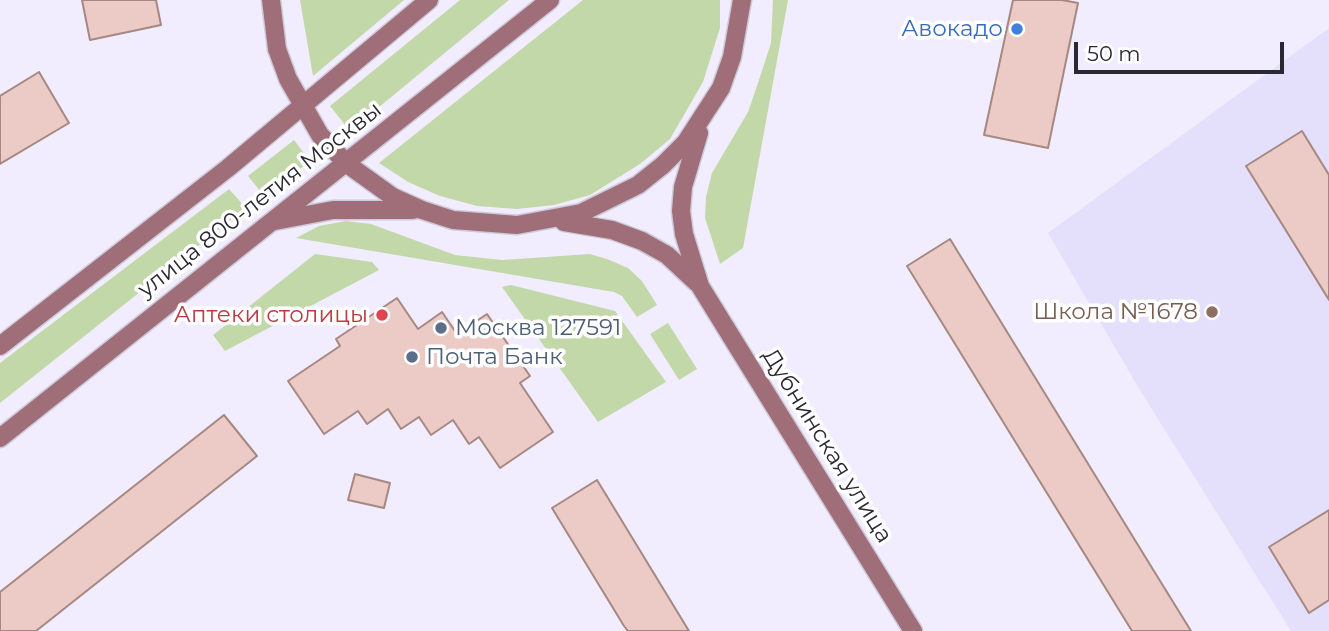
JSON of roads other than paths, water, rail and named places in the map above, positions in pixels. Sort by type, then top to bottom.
[{"type":"main road","points":[[271,0],[278,49],[302,108],[320,135],[347,164],[393,197],[422,210],[485,225],[549,221],[581,214],[638,185],[686,142],[705,116],[732,57],[742,0]]},
{"type":"main road","name":"улица 800-летия Москвы","points":[[0,346],[302,108],[429,0]]},
{"type":"main road","name":"улица 800-летия Москвы","points":[[0,438],[550,0]]},
{"type":"main road","name":"Дубнинская улица","points":[[705,116],[683,187],[681,211],[684,234],[700,286],[913,631]]},
{"type":"main road","points":[[271,222],[344,209],[422,210]]},
{"type":"main road","name":"Дубнинская улица","points":[[549,221],[586,224],[642,241],[667,255],[700,286]]},
{"type":"place","name":"Авокадо","points":[[1017,29]]},
{"type":"place","name":"Школа №1678","points":[[1212,312]]},
{"type":"place","name":"Аптеки столицы","points":[[382,315]]},
{"type":"place","name":"Москва 127591","points":[[441,328]]},
{"type":"place","name":"Почта Банк","points":[[412,357]]}]
